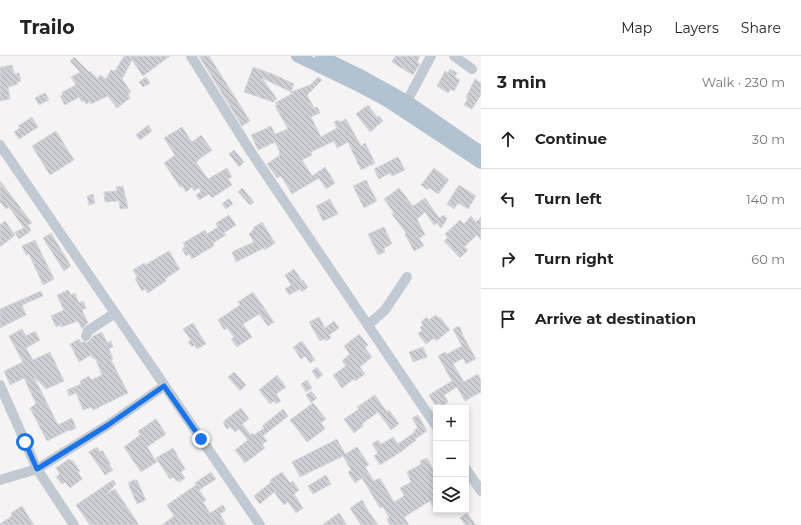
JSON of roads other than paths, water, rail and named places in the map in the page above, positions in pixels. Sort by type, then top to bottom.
[{"type":"main road","points":[[297,56],[387,101],[481,163]]},
{"type":"main road","points":[[321,56],[362,76],[407,101],[481,152]]},
{"type":"street","points":[[191,56],[251,152],[433,422]]},
{"type":"street","points":[[407,101],[430,56]]},
{"type":"street","points":[[454,56],[472,69]]},
{"type":"street","points":[[0,145],[260,525]]},
{"type":"street","points":[[368,325],[385,310],[407,277]]},
{"type":"street","points":[[86,336],[88,331],[115,313]]},
{"type":"street","points":[[0,385],[37,469],[74,525]]},
{"type":"street","points":[[0,480],[37,469],[108,425],[164,386]]},
{"type":"street","points":[[469,473],[481,491]]}]
